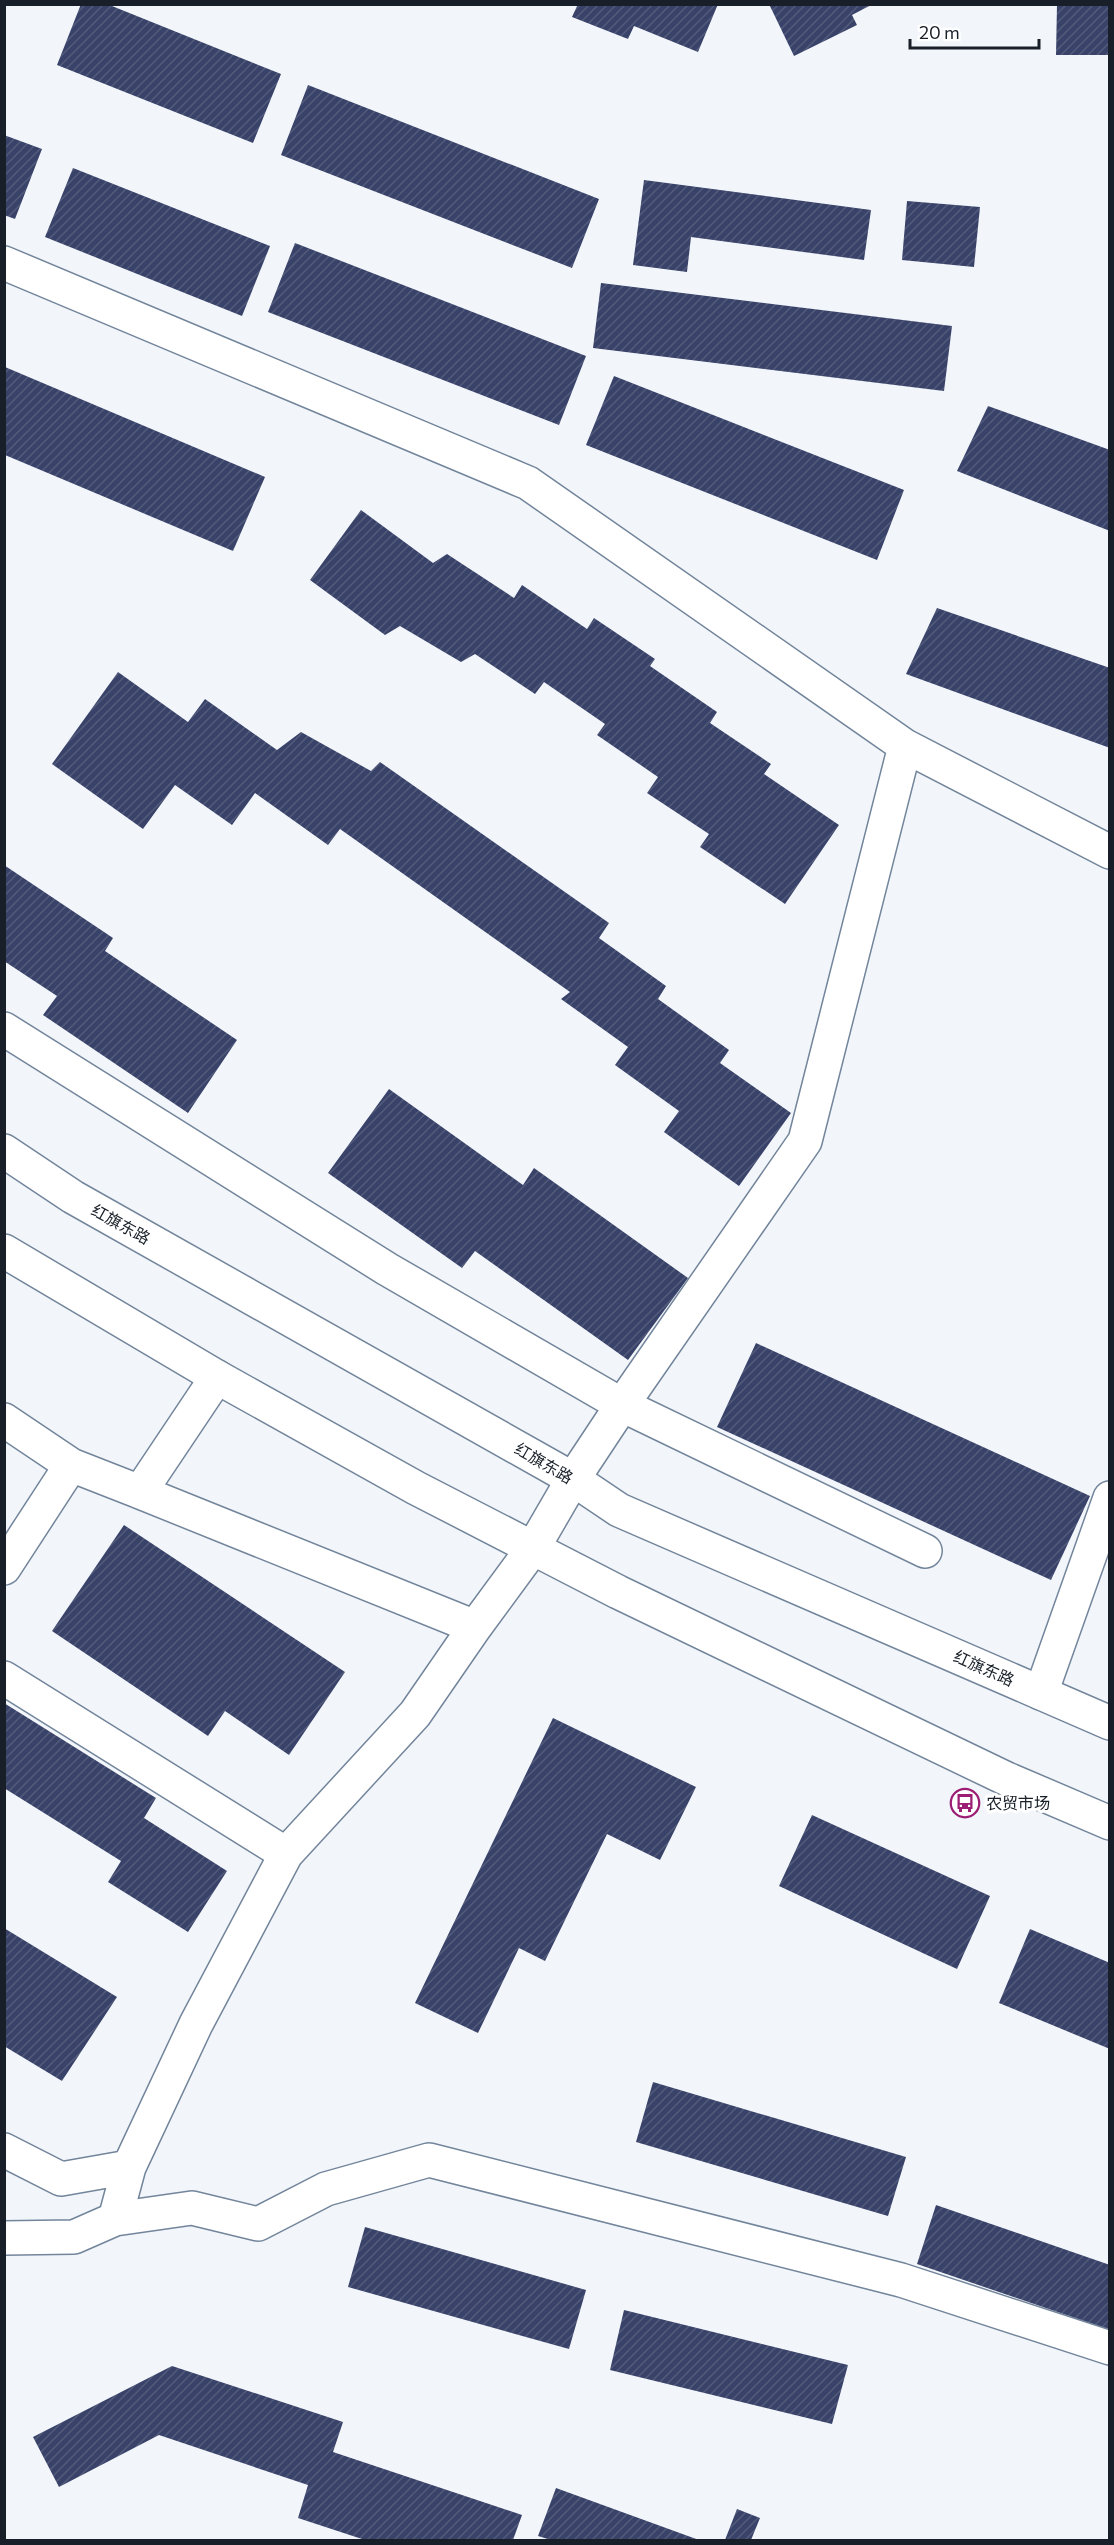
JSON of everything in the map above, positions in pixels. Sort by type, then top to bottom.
[{"type":"street","points":[[4,263],[528,483],[905,746],[1110,852]]},
{"type":"street","points":[[115,2219],[129,2167],[196,2024],[286,1854],[415,1714],[533,1548],[573,1479],[622,1405],[806,1142],[905,746]]},
{"type":"street","points":[[4,1029],[387,1269],[622,1405],[926,1551]]},
{"type":"street","name":"红旗东路","points":[[4,1151],[73,1197],[573,1479],[619,1510],[1110,1723]]},
{"type":"street","points":[[4,1251],[218,1377],[417,1488],[618,1592],[1007,1779],[1110,1823]]},
{"type":"street","points":[[140,1492],[218,1377]]},
{"type":"street","points":[[4,1420],[71,1465],[475,1627]]},
{"type":"street","points":[[4,1568],[71,1465]]},
{"type":"street","points":[[1041,1693],[1110,1498]]},
{"type":"street","points":[[4,1678],[286,1854]]},
{"type":"street","points":[[4,2150],[61,2179],[129,2167]]},
{"type":"street","points":[[4,2238],[74,2237],[115,2219],[192,2208],[258,2224],[326,2189],[429,2160],[901,2280],[1110,2348]]},
{"type":"building","points":[[81,4],[107,4],[281,74],[253,143],[57,65]]},
{"type":"building","points":[[578,4],[718,4],[698,52],[634,26],[628,39],[572,17]]},
{"type":"building","points":[[769,4],[873,4],[852,15],[857,25],[794,56]]},
{"type":"building","points":[[1057,4],[1110,4],[1110,55],[1056,55]]},
{"type":"building","points":[[308,85],[599,199],[572,268],[281,155]]},
{"type":"building","points":[[4,135],[42,149],[15,219],[4,215]]},
{"type":"building","points":[[73,168],[270,246],[242,316],[45,237]]},
{"type":"building","points":[[644,180],[871,210],[864,260],[691,237],[687,272],[633,265]]},
{"type":"building","points":[[907,201],[980,207],[974,267],[902,260]]},
{"type":"building","points":[[295,243],[586,356],[559,425],[268,312]]},
{"type":"building","points":[[601,283],[952,326],[944,391],[593,348]]},
{"type":"building","points":[[5,367],[265,477],[233,551],[5,455]]},
{"type":"building","points":[[614,376],[904,490],[877,560],[586,445]]},
{"type":"building","points":[[988,406],[1110,450],[1110,531],[957,471]]},
{"type":"building","points":[[361,510],[433,563],[447,554],[514,598],[522,585],[587,629],[594,618],[655,659],[650,666],[717,712],[710,723],[771,764],[764,774],[839,825],[785,904],[700,847],[709,834],[647,793],[658,777],[597,735],[605,724],[544,682],[535,694],[475,654],[461,662],[400,626],[385,635],[310,580]]},
{"type":"building","points":[[937,608],[1110,668],[1110,748],[906,674]]},
{"type":"building","points":[[118,672],[188,722],[205,699],[277,750],[301,732],[371,771],[380,762],[609,923],[599,938],[666,986],[658,999],[729,1050],[720,1063],[791,1113],[739,1186],[664,1132],[679,1111],[615,1065],[628,1047],[561,999],[570,992],[340,829],[328,845],[255,793],[232,825],[175,785],[143,829],[52,764]]},
{"type":"building","points":[[4,865],[113,938],[105,951],[237,1040],[188,1113],[43,1015],[57,996],[4,961]]},
{"type":"building","points":[[389,1089],[523,1185],[534,1168],[688,1278],[628,1360],[475,1251],[462,1268],[328,1173]]},
{"type":"building","points":[[756,1343],[1090,1496],[1051,1580],[717,1427]]},
{"type":"building","points":[[124,1525],[345,1672],[289,1755],[225,1711],[208,1736],[52,1631]]},
{"type":"building","points":[[4,1703],[156,1798],[144,1818],[227,1871],[188,1932],[108,1882],[121,1861],[4,1788]]},
{"type":"building","points":[[553,1718],[696,1787],[660,1860],[607,1834],[545,1961],[519,1948],[478,2033],[415,2003]]},
{"type":"building","points":[[812,1815],[990,1896],[957,1969],[779,1886]]},
{"type":"building","points":[[4,1928],[117,1997],[62,2081],[4,2046]]},
{"type":"building","points":[[1030,1929],[1110,1963],[1110,2049],[999,2003]]},
{"type":"building","points":[[653,2082],[906,2157],[888,2216],[636,2142]]},
{"type":"building","points":[[936,2205],[1110,2265],[1110,2330],[917,2264]]},
{"type":"building","points":[[365,2227],[586,2290],[569,2349],[348,2287]]},
{"type":"building","points":[[624,2310],[848,2365],[832,2424],[610,2370]]},
{"type":"building","points":[[172,2366],[343,2422],[333,2452],[522,2515],[513,2540],[365,2540],[298,2518],[308,2485],[159,2435],[59,2487],[33,2437]]},
{"type":"building","points":[[556,2488],[699,2540],[551,2540],[538,2536]]},
{"type":"building","points":[[737,2509],[760,2518],[751,2540],[725,2540]]},
{"type":"place","name":"农贸市场","points":[[965,1803]]}]
